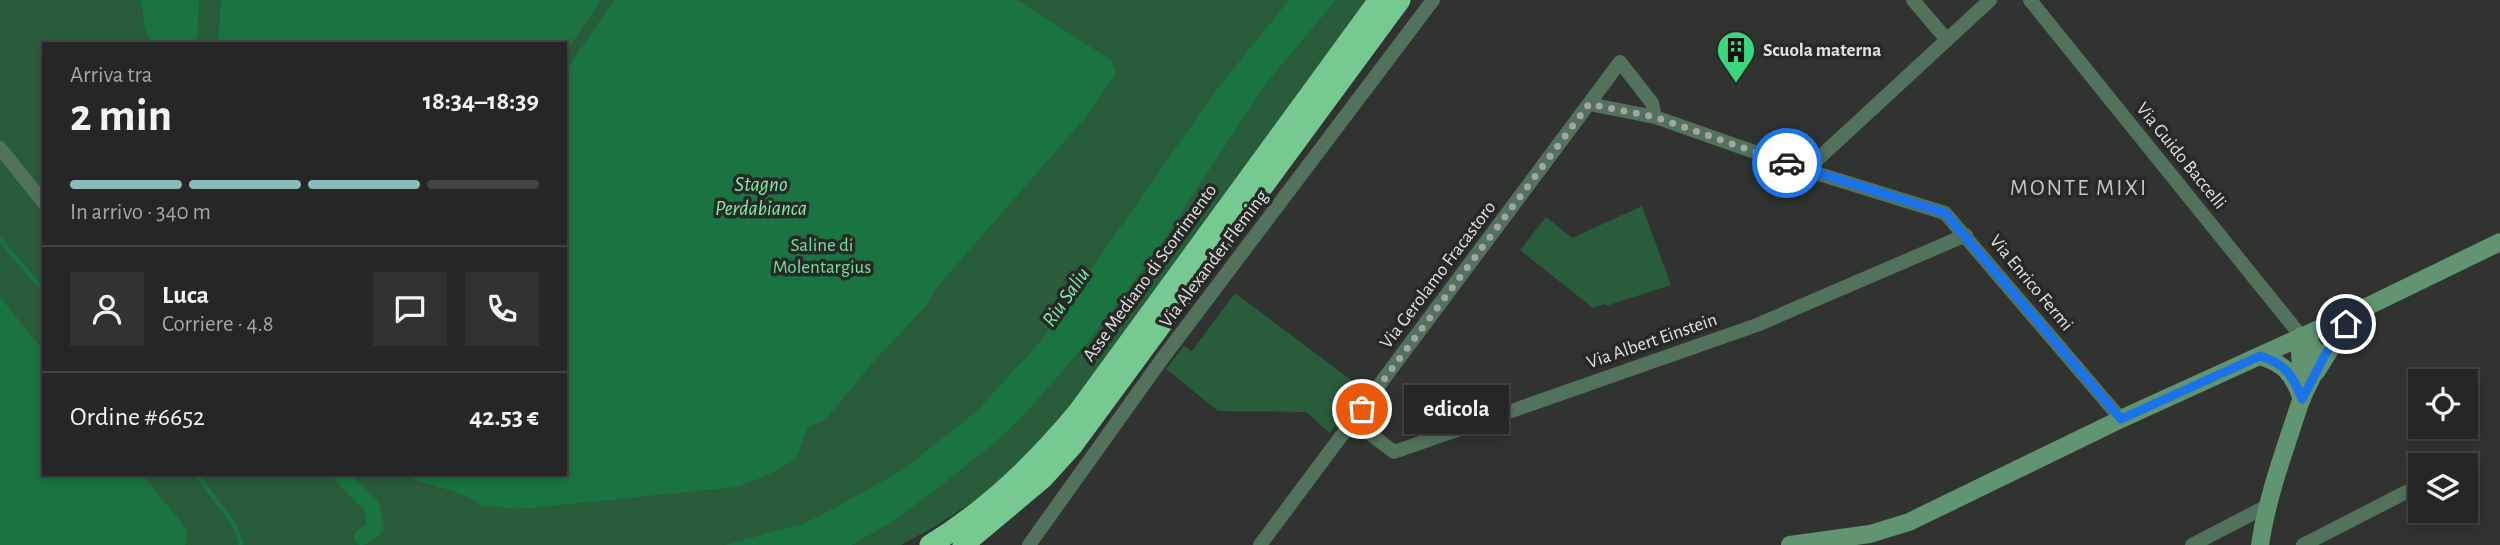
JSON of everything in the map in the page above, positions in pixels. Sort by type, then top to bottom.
[{"type":"highway","name":"Asse Mediano di Scorrimento","points":[[930,545],[979,510],[1020,475],[1079,411],[1379,0]]},
{"type":"highway","points":[[963,545],[1043,478],[1072,446],[1400,0]]},
{"type":"street","name":"Via Alexander Fleming","points":[[1029,545],[1163,359],[1433,0]]},
{"type":"street","points":[[1913,0],[1947,40]]},
{"type":"street","points":[[1806,170],[1990,0]]},
{"type":"street","name":"Via Guido Baccelli","points":[[2030,0],[2301,336]]},
{"type":"street","name":"Via Gerolamo Fracastoro","points":[[1260,545],[1620,62],[1652,103],[1655,117]]},
{"type":"street","name":"Via Enrico Fermi","points":[[1589,104],[1655,117],[1806,170],[1945,213],[2121,419]]},
{"type":"street","points":[[0,148],[42,200]]},
{"type":"street","name":"Via Albert Einstein","points":[[1353,421],[1394,452],[1757,325],[1966,235]]},
{"type":"street","points":[[1790,545],[1829,542],[1870,534],[1922,516],[2121,419],[2353,313],[2500,242]]},
{"type":"street","points":[[2299,392],[2314,374],[2353,313]]},
{"type":"street","points":[[2301,336],[2312,344],[2316,356],[2314,374]]},
{"type":"street","points":[[2260,545],[2299,392],[2301,336]]},
{"type":"street","points":[[2260,356],[2275,361],[2290,372],[2299,392]]},
{"type":"street","points":[[2303,545],[2408,491]]},
{"type":"street","points":[[2192,545],[2269,505]]},
{"type":"street","points":[[1866,545],[1894,526]]},
{"type":"green space","name":"Saline di Molentargius","points":[[0,0],[1367,0],[1056,426],[982,496],[934,527],[901,545],[852,545],[865,537],[848,545],[0,545]]},
{"type":"green space","points":[[1642,206],[1671,285],[1593,308],[1520,250],[1546,217],[1572,238]]},
{"type":"green space","points":[[1235,293],[1363,389],[1330,433],[1306,412],[1218,411],[1166,369],[1184,346],[1192,351]]},
{"type":"water","points":[[140,0],[199,0],[197,42],[152,42],[146,31]]},
{"type":"water","points":[[221,0],[601,0],[567,50],[567,42],[218,42]]},
{"type":"water","name":"Stagno Perdabianca","points":[[614,0],[1017,0],[1111,60],[1116,73],[1085,118],[935,290],[927,305],[874,361],[826,419],[808,427],[796,459],[766,476],[736,487],[520,509],[483,506],[465,495],[402,476],[567,476],[567,69]]},
{"type":"water","points":[[1289,0],[1336,0],[1267,82],[1156,251],[1091,338],[1023,416],[993,444],[930,494],[852,545],[725,545],[805,523],[842,504],[901,471],[977,411],[1040,342],[1217,89]]},
{"type":"water","points":[[0,297],[42,349],[42,476],[144,476],[188,531],[185,545],[0,545]]},
{"type":"waterway","points":[[0,240],[42,289]]},
{"type":"waterway","points":[[198,476],[234,524],[241,545]]},
{"type":"waterway","points":[[342,476],[371,506],[376,527],[362,537]]},
{"type":"way so far","points":[[1362,409],[1589,104],[1655,117],[1787,163]]},
{"type":"place","name":"Scuola materna","points":[[1736,84]]},
{"type":"place","name":"edicola","points":[[1362,409]]},
{"type":"district","name":"MONTE MIXI","points":[[2079,188]]},
{"type":"route","points":[[1787,163],[1945,213],[2121,419],[2260,356],[2275,361],[2290,372],[2302,399],[2326,353],[2346,324]]},
{"type":"water label","name":"Riu Saliu","points":[[1066,297]]}]
